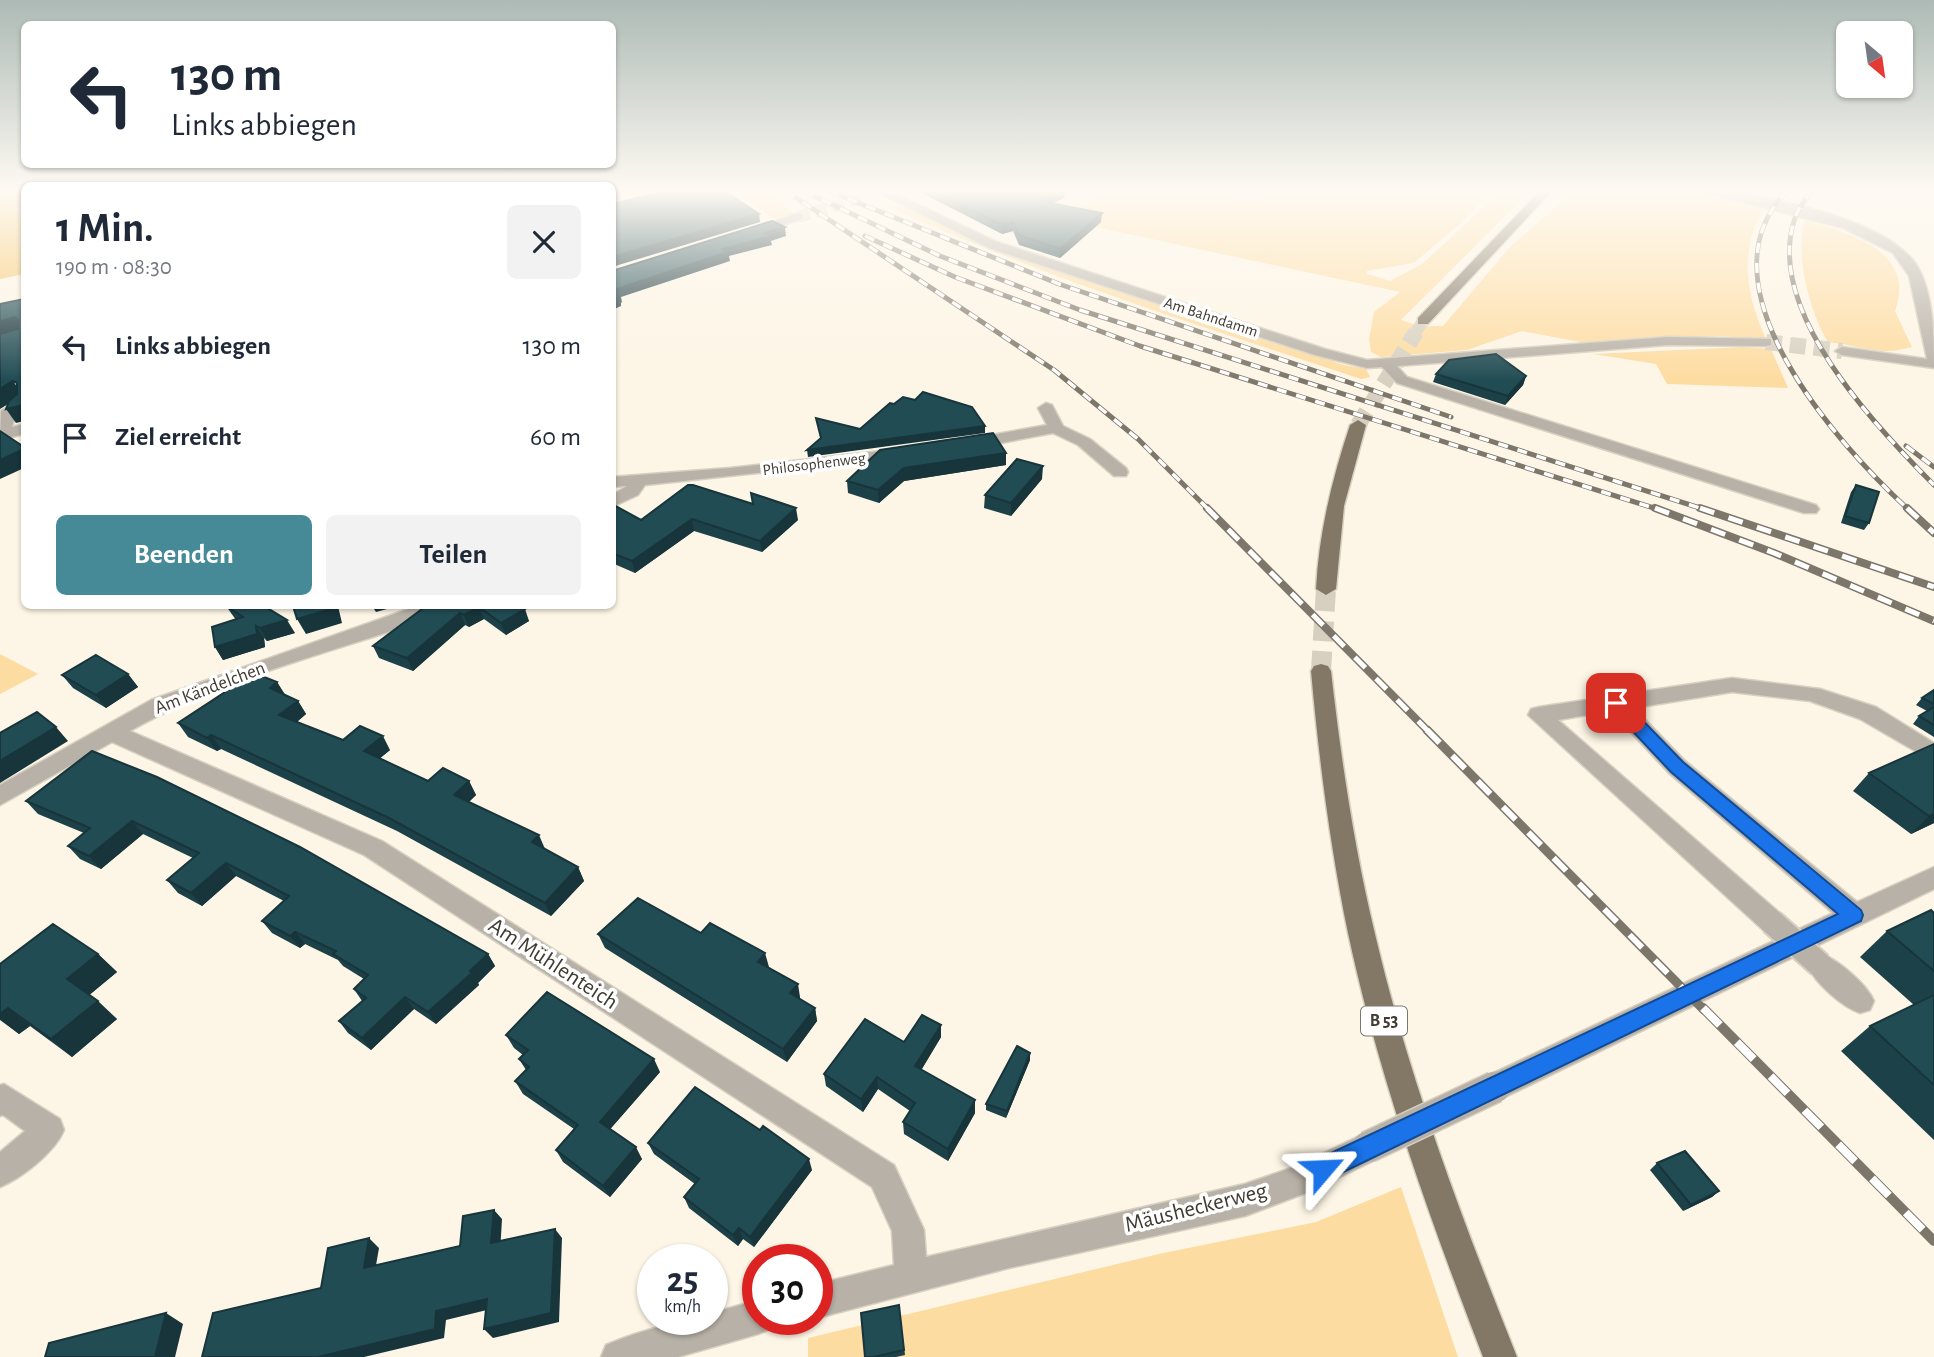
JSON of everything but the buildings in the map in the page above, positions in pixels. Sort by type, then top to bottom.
[{"type":"main road","points":[[1423,321],[1487,254]]},
{"type":"main road","points":[[1326,589],[1327,547],[1333,507],[1358,425]]},
{"type":"main road","name":"B 53","points":[[1321,671],[1327,758],[1368,964],[1429,1166],[1500,1357]]},
{"type":"street","name":"Am Bahndamm","points":[[1022,254],[1320,352],[1367,364],[1668,341],[1766,342]]},
{"type":"street","points":[[1842,351],[1934,361],[1910,263],[1901,254]]},
{"type":"street","name":"Am Bahndamm","points":[[1387,364],[1402,380],[1810,509]]},
{"type":"street","points":[[1,435],[9,411],[21,404]]},
{"type":"street","points":[[1046,408],[1055,428]]},
{"type":"street","points":[[946,447],[1055,428],[1084,442],[1120,472]]},
{"type":"street","points":[[1,435],[21,430]]},
{"type":"street","name":"Philosophenweg","points":[[616,482],[921,451]]},
{"type":"street","points":[[616,500],[632,491],[639,481]]},
{"type":"street","name":"Am Kändelchen","points":[[0,796],[159,705],[220,681],[409,618],[426,609]]},
{"type":"street","points":[[1860,1001],[1539,715],[1732,685],[1812,694],[1868,713],[1934,754]]},
{"type":"street","points":[[1616,703],[1677,767],[1854,915]]},
{"type":"street","name":"Am Mühlenteich","points":[[113,733],[373,848],[883,1176],[908,1230],[911,1276]]},
{"type":"street","name":"Mäusheckerweg","points":[[833,1297],[911,1276],[1245,1200],[1300,1181],[1934,877]]},
{"type":"street","points":[[0,1102],[4,1098],[49,1130],[0,1172]]},
{"type":"street","points":[[618,1357],[742,1322]]},
{"type":"shaded area","points":[[0,254],[21,254],[21,275],[0,279]]},
{"type":"shaded area","points":[[1001,254],[1344,365],[1366,369],[1370,377],[1361,379],[1122,299]]},
{"type":"shaded area","points":[[1223,254],[1424,254],[1414,263],[1367,271],[1367,274],[1390,281],[1422,264],[1432,254],[1467,254],[1401,320],[1419,326],[1443,326],[1504,254],[1748,254],[1750,290],[1766,339],[1719,336],[1586,343],[1522,331],[1467,350],[1381,357],[1371,352],[1369,339],[1374,312],[1400,292]]},
{"type":"shaded area","points":[[1802,254],[1882,254],[1896,273],[1899,290],[1895,311],[1912,347],[1879,351],[1828,342],[1815,315]]},
{"type":"shaded area","points":[[1743,347],[1771,349],[1788,388],[1667,384],[1656,364],[1593,354]]},
{"type":"shaded area","points":[[0,654],[38,674],[0,694]]},
{"type":"shaded area","points":[[1401,1187],[1458,1357],[808,1357],[808,1338],[833,1335],[833,1332],[1159,1254],[1316,1222]]},
{"type":"tunnel","points":[[1415,333],[1423,321]]},
{"type":"tunnel","points":[[1358,425],[1416,332]]},
{"type":"tunnel","points":[[1766,342],[1842,351]]},
{"type":"tunnel","points":[[1321,671],[1326,589]]},
{"type":"railway","points":[[881,254],[1054,370],[1138,439],[1207,508]]},
{"type":"railway","points":[[905,254],[955,277],[1140,346],[1660,510]]},
{"type":"railway","points":[[936,254],[1080,310],[1705,510]]},
{"type":"railway","points":[[986,254],[1059,284],[1451,417]]},
{"type":"railway","points":[[1759,254],[1757,272],[1766,316],[1787,362],[1815,406],[1847,446],[1909,510]]},
{"type":"railway","points":[[1789,254],[1795,290],[1810,327],[1831,364],[1883,432],[1934,485]]},
{"type":"railway","points":[[1906,446],[1934,467]]},
{"type":"railway","points":[[1207,508],[1429,732]]},
{"type":"railway","points":[[1655,508],[1774,553],[1934,621]]},
{"type":"railway","points":[[1700,508],[1705,510]]},
{"type":"railway","points":[[1907,508],[1934,533]]},
{"type":"railway","points":[[1705,510],[1934,587]]},
{"type":"railway","points":[[1427,730],[1704,1010]]},
{"type":"railway","points":[[1703,1008],[1934,1241]]},
{"type":"route","points":[[1323,1169],[1854,915],[1677,767],[1616,703]]}]
